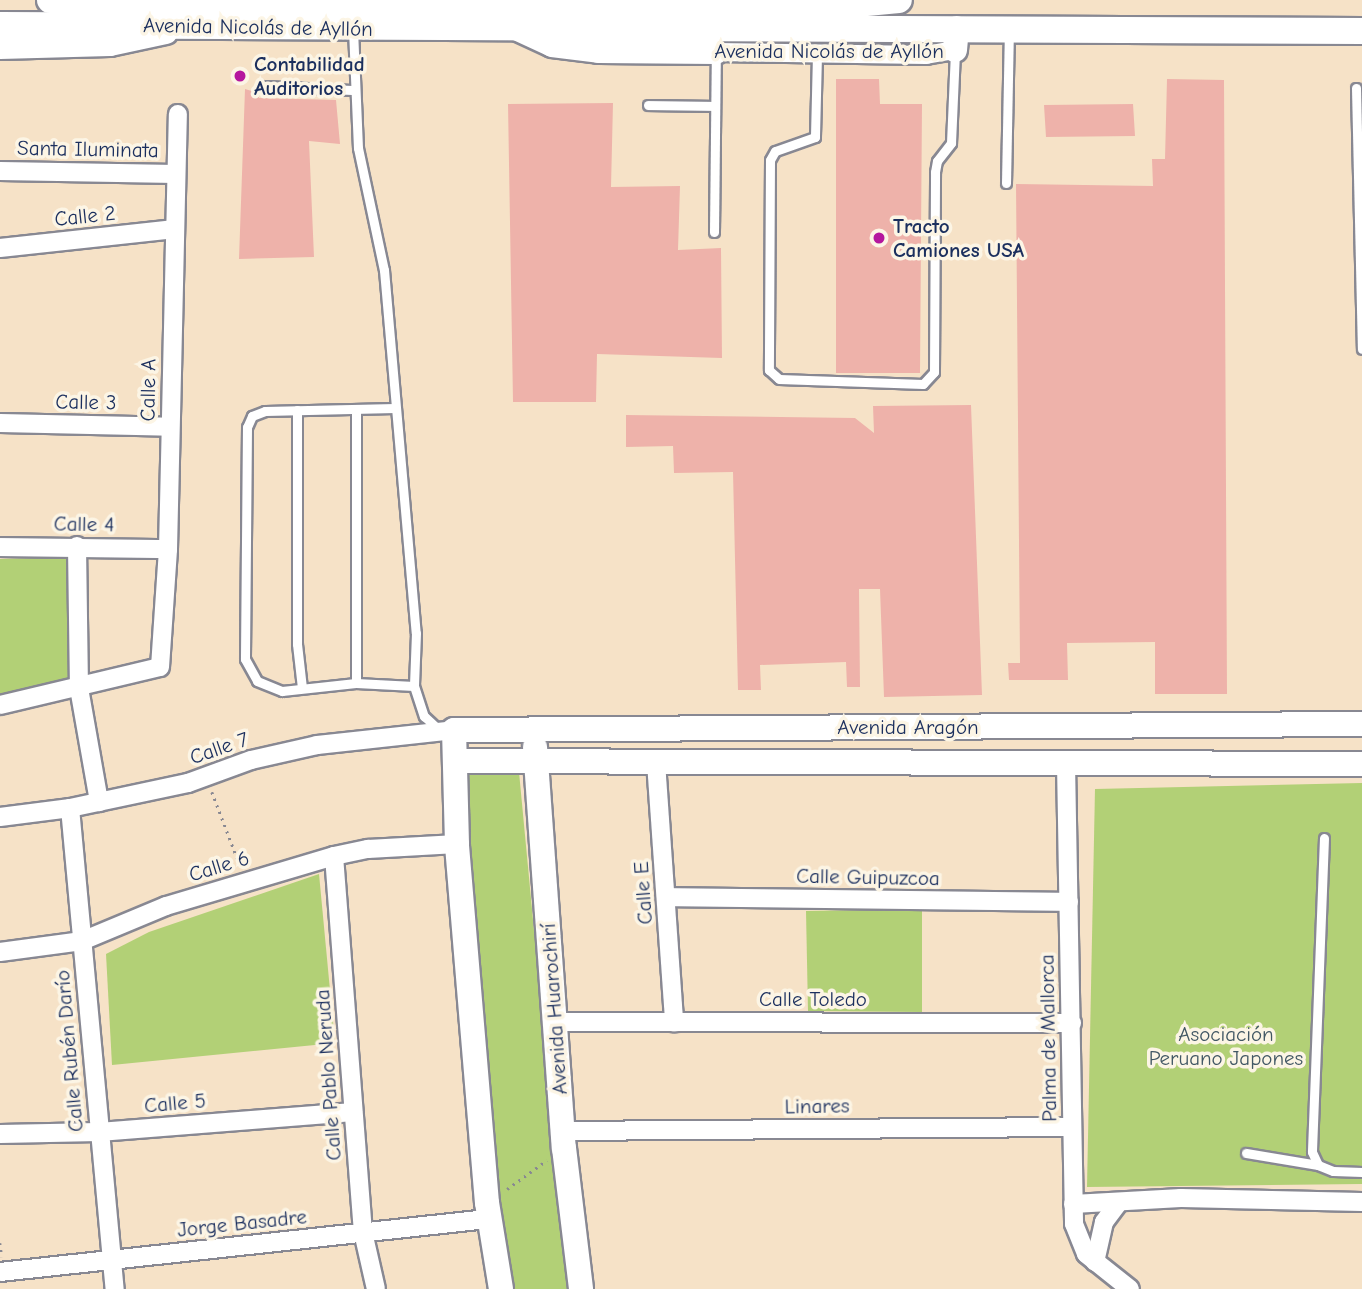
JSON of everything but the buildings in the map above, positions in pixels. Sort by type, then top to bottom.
[{"type":"main road","name":"Avenida Nicolás de Ayllón","points":[[50,0],[354,16]]},
{"type":"main road","name":"Avenida Nicolás de Ayllón","points":[[0,25],[202,24],[354,16],[397,10],[661,11],[856,4],[906,14],[956,39],[1009,29],[1362,31]]},
{"type":"main road","name":"Avenida Nicolás de Ayllón","points":[[454,10],[516,28],[661,11],[716,40],[906,14]]},
{"type":"street","points":[[0,47],[110,44],[202,24]]},
{"type":"street","name":"Avenida Nicolás de Ayllón","points":[[516,28],[552,45],[599,51],[716,40],[817,54],[926,55],[956,39]]},
{"type":"street","name":"Calle A","points":[[79,688],[160,667],[168,549],[178,114]]},
{"type":"street","name":"Santa Iluminata","points":[[0,171],[176,173]]},
{"type":"street","name":"Calle 2","points":[[0,248],[175,229]]},
{"type":"street","name":"Calle 3","points":[[0,423],[170,427]]},
{"type":"street","name":"Calle 4","points":[[0,547],[168,549]]},
{"type":"street","points":[[78,547],[79,688],[99,803]]},
{"type":"street","points":[[0,705],[79,688]]},
{"type":"street","name":"Avenida Aragón","points":[[447,731],[1362,724]]},
{"type":"street","name":"Avenida Huarochirí","points":[[534,729],[563,1140],[581,1289]]},
{"type":"street","points":[[447,731],[455,761],[457,844],[488,1211],[501,1289]]},
{"type":"street","name":"Calle 7","points":[[0,817],[99,803],[205,776],[251,760],[317,745],[447,731]]},
{"type":"street","name":"Avenida Aragón","points":[[455,761],[1362,764]]},
{"type":"street","name":"Calle E","points":[[656,762],[674,1022]]},
{"type":"street","name":"Palma de Mallorca","points":[[1066,763],[1074,1224],[1095,1262],[1130,1289]]},
{"type":"street","name":"Calle Rubén Darío","points":[[70,808],[115,1289]]},
{"type":"street","name":"Calle 6","points":[[0,952],[82,940],[166,906],[334,856],[368,849],[457,844]]},
{"type":"street","name":"Calle Pablo Neruda","points":[[334,856],[363,1233],[376,1289]]},
{"type":"street","name":"Calle Guipuzcoa","points":[[666,897],[1069,902]]},
{"type":"street","name":"Calle Toledo","points":[[555,1022],[1072,1023]]},
{"type":"street","name":"Calle 5","points":[[0,1134],[99,1132],[353,1112]]},
{"type":"street","name":"Linares","points":[[563,1140],[1072,1127]]},
{"type":"street","points":[[1095,1262],[1104,1222],[1119,1202]]},
{"type":"street","points":[[1073,1204],[1362,1202]]},
{"type":"street","name":"Jorge Basadre","points":[[3,1278],[111,1260],[363,1233],[488,1211]]},
{"type":"lane","points":[[354,16],[353,90],[363,181],[384,270],[416,633],[414,686],[424,716],[447,731]]},
{"type":"lane","points":[[1006,183],[1009,29]]},
{"type":"lane","points":[[817,54],[815,137],[775,151],[769,160],[769,370],[779,379],[923,384],[934,372],[935,172],[937,161],[951,143],[956,39]]},
{"type":"lane","points":[[714,232],[716,40]]},
{"type":"lane","points":[[262,86],[353,90]]},
{"type":"lane","points":[[1356,88],[1359,107],[1362,349]]},
{"type":"lane","points":[[648,105],[715,106]]},
{"type":"lane","points":[[395,408],[265,411],[252,416],[247,427],[245,659],[248,671],[268,688],[356,683],[414,686]]},
{"type":"lane","points":[[356,409],[356,683]]},
{"type":"lane","points":[[297,410],[297,644],[302,688]]},
{"type":"lane","points":[[1318,1165],[1312,1152],[1324,838]]},
{"type":"lane","points":[[1246,1153],[1318,1165],[1333,1171],[1362,1171]]},
{"type":"path","points":[[205,776],[246,881]]},
{"type":"path","points":[[488,1211],[563,1140]]},
{"type":"green space","points":[[0,559],[73,559],[74,683],[0,696]]},
{"type":"green space","points":[[467,766],[519,772],[568,1289],[510,1289],[498,1215],[463,847]]},
{"type":"green space","name":"Asociación Peruano Japones","points":[[1362,783],[1362,1184],[1087,1187],[1095,789]]},
{"type":"green space","points":[[319,874],[335,1043],[112,1065],[106,954],[149,932]]},
{"type":"green space","points":[[922,909],[922,1012],[808,1011],[806,911]]},
{"type":"place","name":"Contabilidad Auditorios","points":[[240,76]]},
{"type":"place","name":"Tracto Camiones USA","points":[[879,238]]}]
